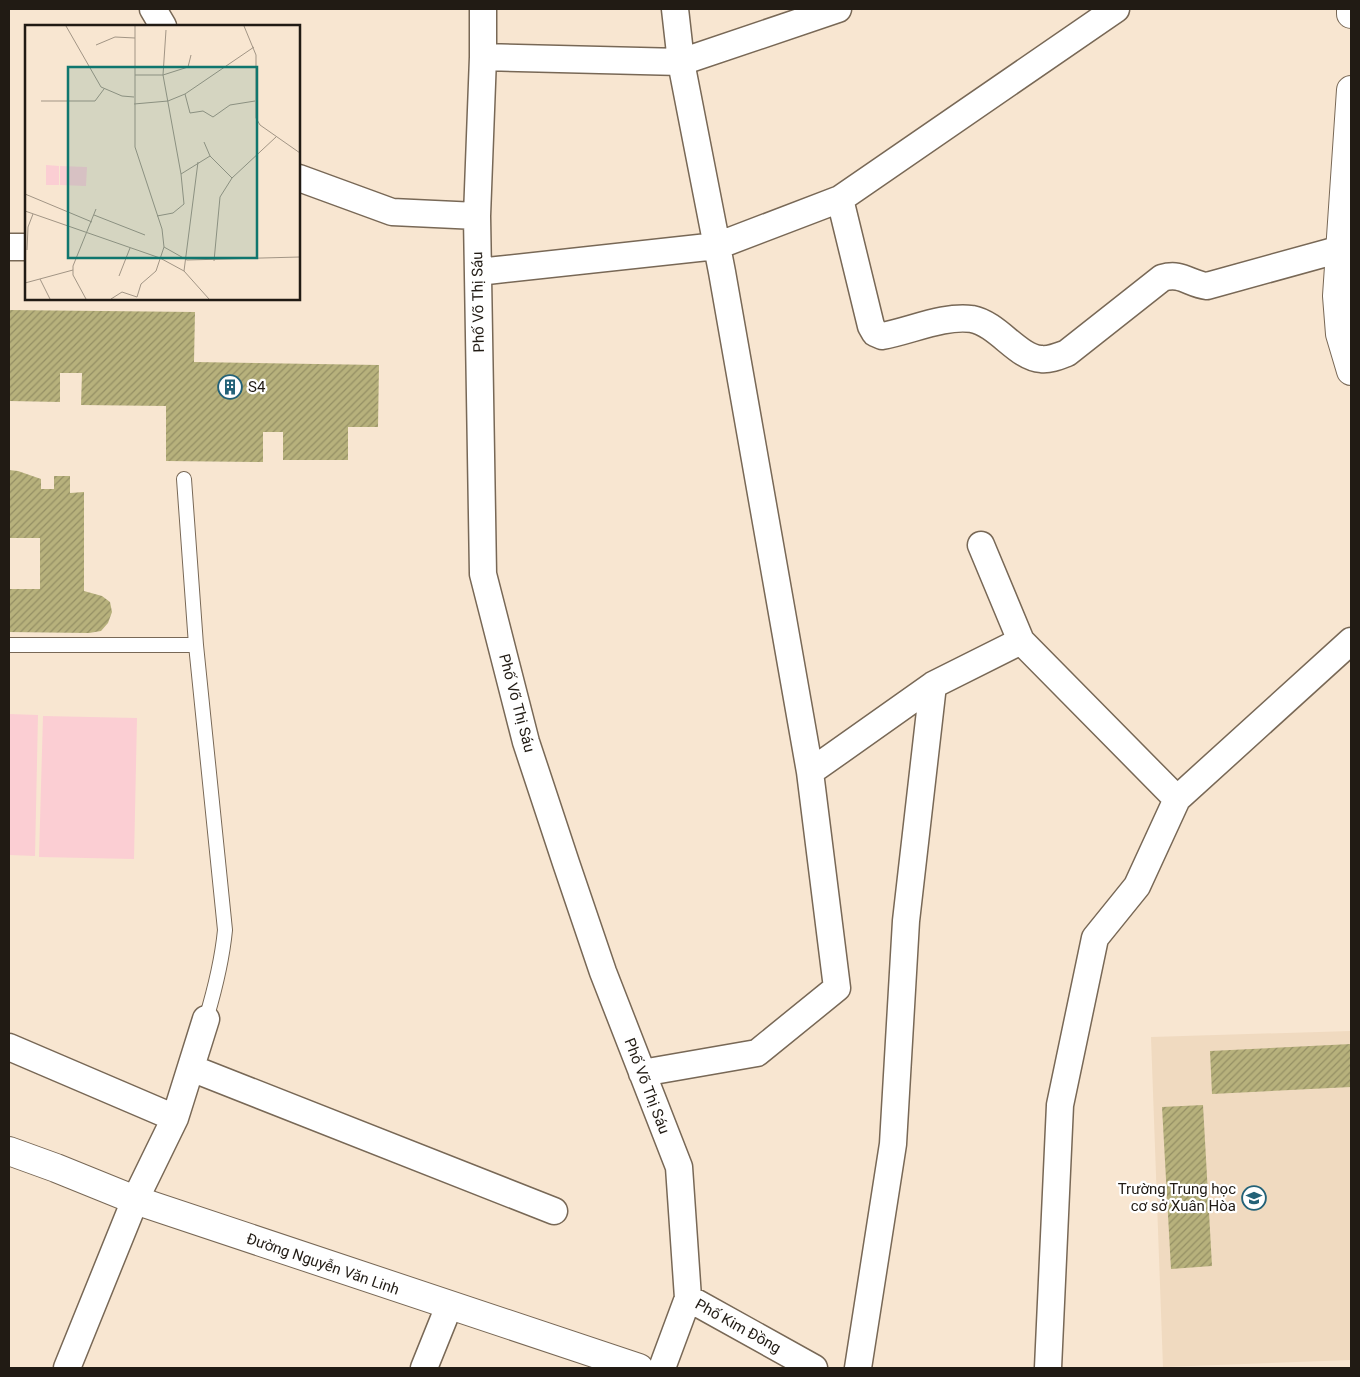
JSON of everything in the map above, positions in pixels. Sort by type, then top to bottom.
[{"type":"street","points":[[153,9],[162,25]]},
{"type":"street","name":"Phố Võ Thị Sáu","points":[[483,9],[477,216],[483,574],[526,742],[600,963],[679,1167],[688,1298],[662,1368]]},
{"type":"street","points":[[642,1073],[757,1053],[837,988],[810,772],[717,246],[681,62],[675,9]]},
{"type":"street","points":[[483,57],[681,62],[838,9]]},
{"type":"street","points":[[478,272],[717,246],[840,199],[1116,9]]},
{"type":"street","points":[[1351,9],[1351,14]]},
{"type":"street","points":[[1351,90],[1337,296],[1340,334],[1351,371]]},
{"type":"street","points":[[300,178],[392,212],[477,216]]},
{"type":"street","points":[[840,199],[863,296],[871,326],[875,333],[882,336],[948,320],[974,320],[990,326],[1030,357],[1041,359],[1054,358],[1067,353],[1162,278],[1171,275],[1180,276],[1199,285],[1207,286],[1341,249]]},
{"type":"street","points":[[9,247],[25,247]]},
{"type":"street","points":[[981,545],[1021,641],[1177,799]]},
{"type":"street","points":[[810,772],[933,685],[1021,641]]},
{"type":"street","points":[[1048,1368],[1060,1105],[1095,938],[1137,886],[1177,799],[1351,641]]},
{"type":"street","points":[[858,1368],[893,1144],[906,921],[933,685]]},
{"type":"street","points":[[67,1368],[134,1200],[175,1118],[206,1019]]},
{"type":"street","points":[[9,1047],[175,1118]]},
{"type":"street","points":[[191,1068],[554,1211]]},
{"type":"street","name":"Đường Nguyễn Văn Linh","points":[[9,1151],[134,1200],[639,1368]]},
{"type":"street","name":"Phố Kim Đồng","points":[[688,1298],[814,1368]]},
{"type":"street","points":[[424,1368],[448,1306]]},
{"type":"lane","points":[[184,479],[196,645],[225,930],[219,976],[206,1019]]},
{"type":"lane","points":[[9,645],[196,645]]},
{"type":"shaded area","points":[[9,714],[38,715],[35,856],[9,855]]},
{"type":"shaded area","points":[[43,716],[137,718],[134,859],[39,857]]},
{"type":"shaded area","name":"Trường Trung học cơ sở Xuân Hòa","points":[[1351,1031],[1351,1360],[1163,1367],[1151,1037]]},
{"type":"building","name":"S4","points":[[9,310],[195,312],[194,362],[379,365],[378,427],[348,427],[348,460],[283,460],[283,432],[263,432],[263,462],[166,461],[166,406],[81,405],[82,373],[60,373],[60,402],[9,401]]},
{"type":"building","points":[[9,470],[41,479],[41,489],[54,489],[54,476],[70,476],[70,493],[84,492],[84,591],[102,596],[110,602],[112,612],[108,623],[101,631],[89,633],[9,632],[9,589],[40,589],[40,538],[9,538]]},
{"type":"building","points":[[1351,1044],[1351,1087],[1212,1094],[1210,1051]]},
{"type":"building","points":[[1203,1105],[1212,1266],[1171,1269],[1162,1107]]},
{"type":"place","name":"S4","points":[[230,387]]},
{"type":"place","name":"Trường Trung học cơ sở Xuân Hòa","points":[[1254,1198]]}]
